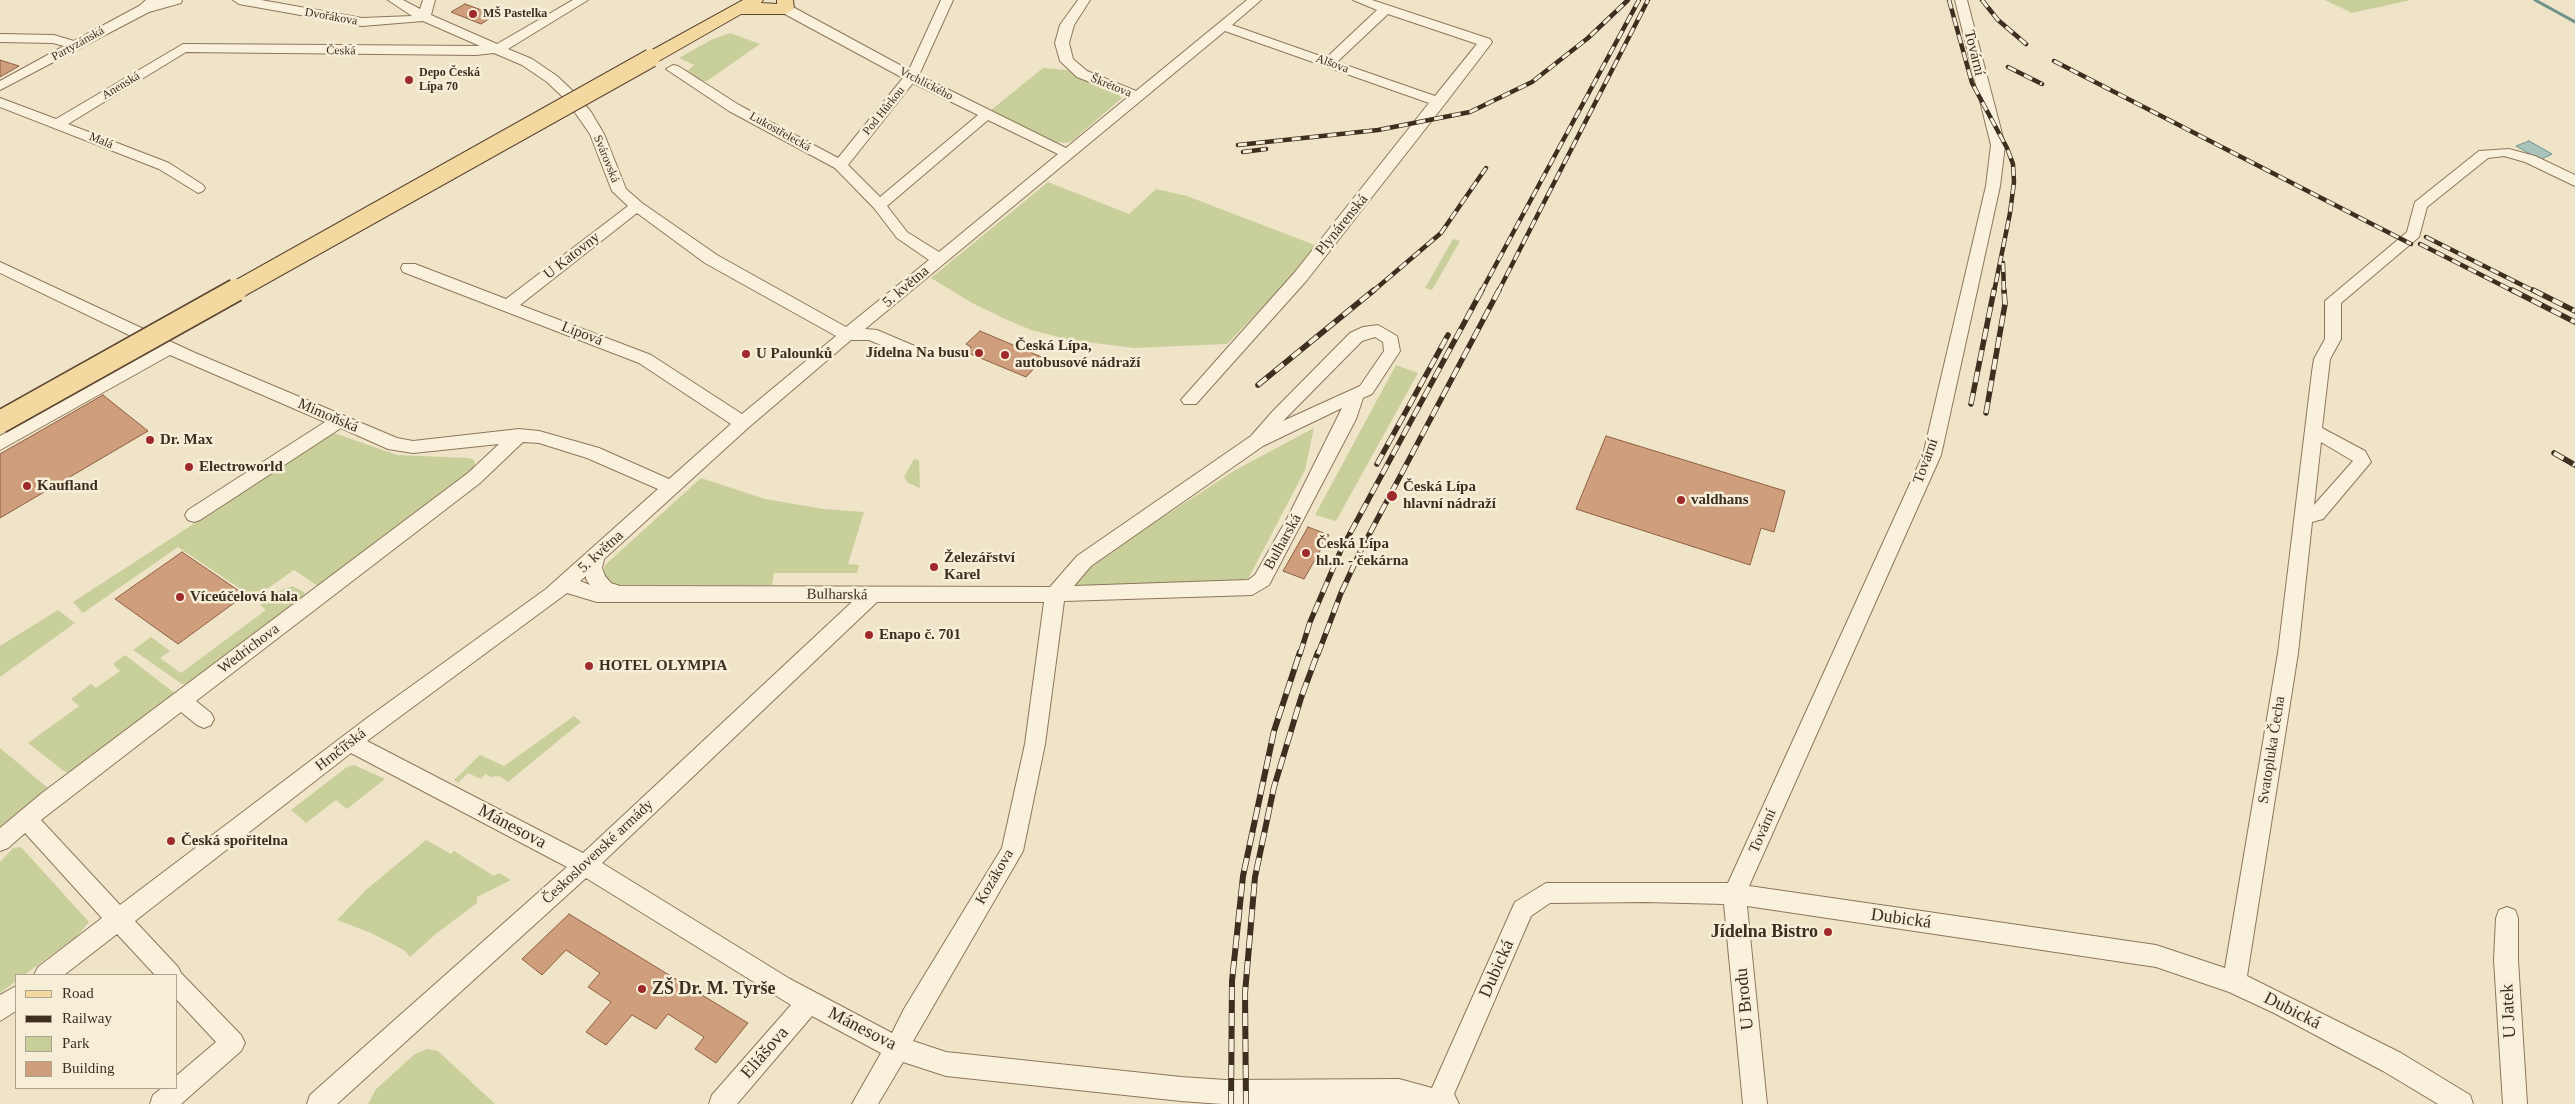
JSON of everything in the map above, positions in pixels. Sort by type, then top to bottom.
[{"type":"main road","points":[[0,422],[651,58],[738,5],[755,0]]},
{"type":"main road","points":[[738,5],[754,8],[785,4]]},
{"type":"street","name":"Partyzánská","points":[[0,86],[76,46],[149,4],[176,0]]},
{"type":"street","name":"Dvořákova","points":[[239,0],[362,22],[411,20],[424,17]]},
{"type":"street","name":"Svárovská","points":[[394,0],[424,17],[499,48],[527,62],[552,79],[572,98],[597,134],[619,191],[711,259],[848,334]]},
{"type":"street","points":[[424,17],[429,0]]},
{"type":"street","points":[[499,48],[582,0]]},
{"type":"street","name":"Pod Hůrkou","points":[[840,165],[912,77],[947,0]]},
{"type":"street","name":"Škrétova","points":[[1084,0],[1067,25],[1062,43],[1067,61],[1082,74],[1137,96]]},
{"type":"street","name":"5. května","points":[[559,589],[743,423],[848,334],[1255,0]]},
{"type":"street","points":[[1328,63],[1386,9],[1359,0]]},
{"type":"street","name":"Tovární","points":[[1734,894],[1932,455],[1993,186],[1998,145],[1961,0]]},
{"type":"street","name":"Vrchlického","points":[[785,4],[912,77],[1068,154]]},
{"type":"street","name":"Plynárenská","points":[[1190,400],[1301,276],[1485,42],[1386,9]]},
{"type":"street","name":"Alšova","points":[[1225,26],[1439,102]]},
{"type":"street","points":[[0,38],[54,39],[76,46]]},
{"type":"street","name":"Česká","points":[[183,48],[421,52],[499,48]]},
{"type":"street","name":"Anenská","points":[[58,124],[183,48]]},
{"type":"street","name":"Lukostřelecká","points":[[673,69],[734,108],[840,165],[878,205],[902,235],[939,259]]},
{"type":"street","name":"Malá","points":[[0,102],[164,166],[198,188]]},
{"type":"street","points":[[878,205],[986,115]]},
{"type":"street","name":"Svatopluka Čecha","points":[[2234,982],[2288,653],[2320,372],[2322,359],[2333,339],[2333,301],[2414,234],[2420,205],[2484,154],[2504,152],[2530,159],[2575,181]]},
{"type":"street","name":"U Katovny","points":[[508,306],[637,206]]},
{"type":"street","name":"Mimoňská","points":[[0,267],[169,348],[402,446],[448,444],[520,435],[539,438],[593,453],[672,488]]},
{"type":"street","name":"Lípová","points":[[409,268],[645,359],[743,423]]},
{"type":"street","name":"Bulharská","points":[[1055,594],[1084,561],[1257,441],[1355,397],[1374,381],[1392,351],[1391,340],[1378,331],[1363,333],[1356,338],[1278,416],[1257,441]]},
{"type":"street","points":[[848,334],[871,334],[918,354]]},
{"type":"street","points":[[0,444],[169,348]]},
{"type":"street","name":"Bulharská","points":[[559,589],[567,599],[582,601],[618,594],[1055,594],[1252,587],[1262,580],[1318,477],[1355,397]]},
{"type":"street","points":[[194,515],[339,421]]},
{"type":"street","points":[[2303,517],[2316,514],[2362,462],[2359,456],[2353,452],[2312,431]]},
{"type":"street","name":"Wedrichova","points":[[0,842],[181,701],[474,478],[520,435]]},
{"type":"street","points":[[448,444],[494,461]]},
{"type":"street","points":[[595,557],[593,568],[596,579],[604,588],[618,594]]},
{"type":"street","name":"Hrnčířská","points":[[47,974],[351,743],[559,589]]},
{"type":"street","name":"Kozákova","points":[[864,1104],[912,1017],[1012,851],[1035,744],[1055,594]]},
{"type":"street","name":"Československé armády","points":[[322,1103],[585,865],[872,595]]},
{"type":"street","points":[[181,701],[204,719]]},
{"type":"street","name":"Mánesova","points":[[351,743],[585,865],[809,1002],[896,1048],[946,1064],[1180,1089],[1226,1092],[1399,1091],[1441,1103]]},
{"type":"street","points":[[27,820],[169,974]]},
{"type":"street","name":"Dubická","points":[[1441,1103],[1523,909],[1546,893],[1646,892],[1734,894],[2156,956],[2234,982],[2392,1062],[2461,1104]]},
{"type":"street","name":"U Brodu","points":[[1734,894],[1755,1104]]},
{"type":"street","name":"U Jatek","points":[[2507,918],[2506,960],[2515,1104]]},
{"type":"street","points":[[162,1104],[233,1043],[178,984]]},
{"type":"street","points":[[0,1010],[15,998]]},
{"type":"street","name":"Eliášova","points":[[721,1104],[809,1002]]},
{"type":"green space","points":[[2325,0],[2411,0],[2352,13]]},
{"type":"green space","points":[[730,33],[760,44],[707,81],[700,81],[686,72],[694,65],[679,58],[711,40]]},
{"type":"green space","points":[[1043,68],[1068,70],[1115,91],[1122,98],[1072,141],[1066,143],[1056,142],[991,110]]},
{"type":"green space","points":[[1048,182],[1129,214],[1156,189],[1187,196],[1320,247],[1227,344],[1134,348],[1070,340],[1031,330],[1003,318],[972,303],[931,278]]},
{"type":"green space","points":[[1453,239],[1460,241],[1432,290],[1425,288]]},
{"type":"green space","points":[[1396,365],[1418,373],[1336,521],[1315,515]]},
{"type":"green space","points":[[1314,428],[1305,470],[1247,581],[1075,586],[1086,568],[1120,545],[1237,469]]},
{"type":"green space","points":[[334,433],[397,455],[469,458],[474,460],[475,464],[471,472],[321,588],[294,570],[254,598],[178,547],[83,613],[73,602]]},
{"type":"green space","points":[[914,459],[919,460],[920,488],[908,483],[904,477]]},
{"type":"green space","points":[[701,478],[765,499],[824,509],[864,512],[848,564],[859,565],[857,573],[774,573],[772,585],[617,586],[605,580],[603,572],[605,565]]},
{"type":"green space","points":[[292,586],[304,592],[305,598],[188,684],[182,684],[133,650],[151,637],[170,651],[160,658],[181,673],[266,610],[260,605],[281,590]]},
{"type":"green space","points":[[58,610],[75,623],[0,677],[0,646]]},
{"type":"green space","points":[[125,655],[176,694],[75,773],[65,772],[28,743],[79,706],[71,699],[91,684],[96,688],[120,671],[113,664]]},
{"type":"green space","points":[[574,716],[581,722],[508,782],[499,776],[491,777],[485,774],[481,779],[468,773],[458,783],[454,780],[480,755],[504,766]]},
{"type":"green space","points":[[0,748],[54,793],[0,831]]},
{"type":"green space","points":[[354,765],[385,779],[347,809],[336,800],[306,823],[291,810],[347,767]]},
{"type":"green space","points":[[426,840],[451,854],[454,851],[494,876],[499,873],[511,880],[477,897],[477,903],[437,933],[410,957],[404,950],[371,933],[337,920],[367,889]]},
{"type":"green space","points":[[21,847],[89,922],[77,936],[25,974],[15,974],[15,982],[0,993],[0,862],[13,848]]},
{"type":"green space","points":[[427,1049],[438,1051],[495,1104],[368,1104],[376,1089],[415,1054]]},
{"type":"water","points":[[2529,141],[2552,154],[2540,160],[2516,146]]},
{"type":"building","name":"MŠ Pastelka","points":[[465,4],[495,15],[481,24],[451,12]]},
{"type":"building","points":[[0,60],[19,66],[0,77]]},
{"type":"building","name":"Česká Lípa, autobusové nádraží","points":[[980,331],[1044,358],[1026,377],[966,352],[971,347],[966,344]]},
{"type":"building","name":"Kaufland","points":[[103,395],[148,431],[0,518],[0,454]]},
{"type":"building","name":"valdhans","points":[[1606,436],[1785,491],[1774,532],[1761,528],[1750,565],[1576,509]]},
{"type":"building","name":"Česká Lípa hl.n. - čekárna","points":[[1308,527],[1329,535],[1304,579],[1283,571]]},
{"type":"building","name":"Víceúčelová hala","points":[[182,552],[245,595],[178,644],[115,599]]},
{"type":"building","name":"ZŠ Dr. M. Tyrše","points":[[569,914],[748,1023],[716,1063],[695,1049],[704,1037],[668,1014],[656,1029],[632,1015],[606,1045],[586,1032],[611,1002],[588,987],[600,973],[566,950],[542,975],[522,959]]},
{"type":"waterway","points":[[2535,0],[2575,22]]},
{"type":"railway","points":[[1238,145],[1378,130],[1470,112],[1532,82],[1588,38],[1628,0]]},
{"type":"railway","points":[[1481,292],[1639,0]]},
{"type":"railway","points":[[1498,292],[1648,0]]},
{"type":"railway","points":[[1949,0],[1972,83],[2007,148],[2013,164],[2014,182],[2010,213],[1994,292]]},
{"type":"railway","points":[[1982,0],[1998,20],[2026,44]]},
{"type":"railway","points":[[2054,61],[2411,244]]},
{"type":"railway","points":[[2008,67],[2042,84]]},
{"type":"railway","points":[[1243,152],[1266,149]]},
{"type":"railway","points":[[1372,292],[1441,233],[1486,168]]},
{"type":"railway","points":[[2426,237],[2536,292]]},
{"type":"railway","points":[[2420,244],[2515,292]]},
{"type":"railway","points":[[2003,263],[2004,292]]},
{"type":"railway","points":[[1258,385],[1374,290]]},
{"type":"railway","points":[[1300,654],[1310,622],[1341,550],[1482,290]]},
{"type":"railway","points":[[1318,654],[1341,593],[1362,548],[1499,290]]},
{"type":"railway","points":[[1971,404],[1994,290]]},
{"type":"railway","points":[[1986,413],[2005,304],[2004,290]]},
{"type":"railway","points":[[2512,290],[2575,322]]},
{"type":"railway","points":[[2533,290],[2575,311]]},
{"type":"railway","points":[[1377,464],[1448,335]]},
{"type":"railway","points":[[2554,453],[2575,465]]},
{"type":"railway","points":[[1231,1104],[1232,981],[1243,876],[1274,731],[1300,652]]},
{"type":"railway","points":[[1246,1104],[1245,993],[1255,877],[1274,787],[1301,698],[1318,652]]},
{"type":"place","name":"MŠ Pastelka","points":[[473,14]]},
{"type":"place","name":"Depo Česká Lípa 70","points":[[409,80]]},
{"type":"place","name":"Jídelna Na busu","points":[[979,353]]},
{"type":"place","name":"U Palounků","points":[[746,354]]},
{"type":"place","name":"Česká Lípa, autobusové nádraží","points":[[1005,355]]},
{"type":"place","name":"Dr. Max","points":[[150,440]]},
{"type":"place","name":"Electroworld","points":[[189,467]]},
{"type":"place","name":"Kaufland","points":[[27,486]]},
{"type":"place","name":"Česká Lípa hlavní nádraží","points":[[1392,496]]},
{"type":"place","name":"valdhans","points":[[1681,500]]},
{"type":"place","name":"Česká Lípa hl.n. - čekárna","points":[[1306,553]]},
{"type":"place","name":"Železářství Karel","points":[[934,567]]},
{"type":"place","name":"Víceúčelová hala","points":[[180,597]]},
{"type":"place","name":"Enapo č. 701","points":[[869,635]]},
{"type":"place","name":"HOTEL OLYMPIA","points":[[589,666]]},
{"type":"place","name":"Česká spořitelna","points":[[171,841]]},
{"type":"place","name":"Jídelna Bistro","points":[[1828,932]]},
{"type":"place","name":"ZŠ Dr. M. Tyrše","points":[[642,989]]}]
